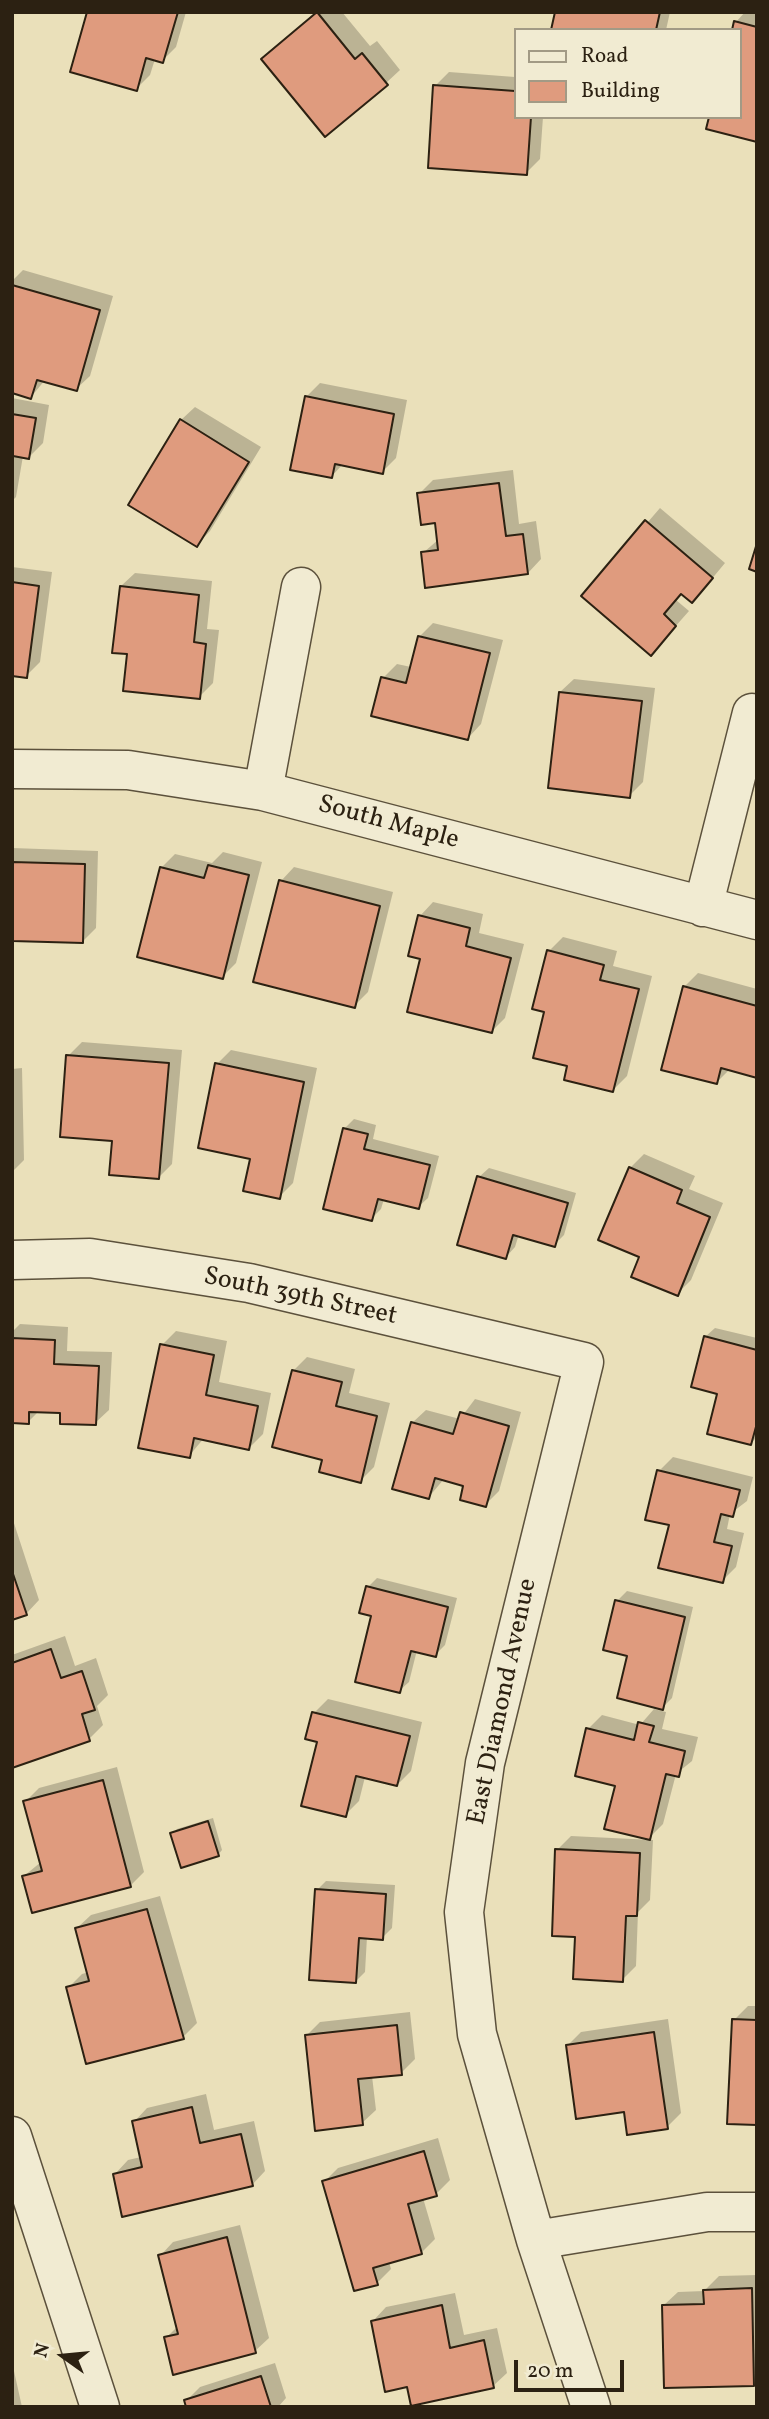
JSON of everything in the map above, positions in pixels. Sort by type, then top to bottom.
[{"type":"street","points":[[263,791],[301,587]]},
{"type":"street","points":[[703,907],[752,713]]},
{"type":"street","name":"South Maple","points":[[12,769],[128,769],[263,791],[757,920]]},
{"type":"street","name":"South 39th Street","points":[[12,1260],[90,1258],[249,1283],[584,1362]]},
{"type":"street","name":"East Diamond Avenue","points":[[584,1362],[485,1763],[464,1912],[477,2034],[536,2240],[591,2407]]},
{"type":"street","points":[[12,2136],[100,2407]]},
{"type":"street","points":[[536,2240],[707,2212],[757,2212]]},
{"type":"building","points":[[87,12],[178,12],[163,63],[146,58],[137,91],[70,72]]},
{"type":"building","points":[[317,12],[355,59],[362,53],[388,85],[325,137],[261,59]]},
{"type":"building","points":[[555,12],[660,12],[656,28],[551,28]]},
{"type":"building","points":[[734,21],[757,27],[757,142],[706,129],[708,119],[741,119],[741,28],[732,28]]},
{"type":"building","points":[[433,85],[514,91],[514,119],[531,119],[527,175],[428,168]]},
{"type":"building","points":[[12,285],[100,310],[77,391],[37,380],[31,399],[12,393]]},
{"type":"building","points":[[305,396],[394,414],[383,474],[335,464],[332,478],[290,470]]},
{"type":"building","points":[[12,414],[36,418],[29,459],[13,456],[12,459]]},
{"type":"building","points":[[180,419],[249,462],[197,547],[128,505]]},
{"type":"building","points":[[499,483],[506,536],[523,534],[528,574],[425,588],[421,552],[438,550],[435,523],[421,525],[417,493]]},
{"type":"building","points":[[645,520],[713,578],[692,603],[681,594],[664,614],[676,626],[651,656],[581,596]]},
{"type":"building","points":[[757,543],[757,572],[749,569]]},
{"type":"building","points":[[12,582],[39,586],[27,678],[12,676]]},
{"type":"building","points":[[120,586],[199,595],[194,642],[206,644],[200,699],[123,691],[127,654],[112,653]]},
{"type":"building","points":[[418,636],[490,653],[468,740],[371,716],[381,677],[406,683]]},
{"type":"building","points":[[559,692],[642,701],[630,798],[548,788]]},
{"type":"building","points":[[12,862],[85,864],[83,943],[12,941]]},
{"type":"building","points":[[208,865],[249,875],[223,979],[137,957],[160,867],[204,878]]},
{"type":"building","points":[[279,880],[380,906],[355,1008],[253,982]]},
{"type":"building","points":[[418,915],[470,928],[466,946],[511,958],[492,1033],[407,1012],[420,959],[408,956]]},
{"type":"building","points":[[547,950],[604,965],[600,980],[639,989],[613,1092],[564,1080],[567,1066],[533,1058],[544,1012],[532,1009]]},
{"type":"building","points":[[683,986],[757,1006],[757,1078],[721,1068],[717,1084],[661,1070]]},
{"type":"building","points":[[66,1055],[169,1063],[159,1179],[109,1175],[112,1141],[60,1137]]},
{"type":"building","points":[[215,1063],[304,1082],[280,1199],[243,1191],[250,1159],[198,1148]]},
{"type":"building","points":[[343,1128],[368,1134],[364,1149],[430,1165],[419,1209],[378,1199],[372,1221],[323,1209]]},
{"type":"building","points":[[629,1167],[682,1190],[677,1203],[710,1217],[678,1296],[631,1277],[639,1257],[598,1240]]},
{"type":"building","points":[[477,1176],[568,1203],[555,1247],[513,1235],[506,1259],[457,1245]]},
{"type":"building","points":[[704,1336],[757,1350],[757,1423],[751,1445],[707,1434],[717,1394],[691,1387]]},
{"type":"building","points":[[12,1338],[55,1340],[54,1364],[99,1366],[96,1425],[60,1424],[60,1413],[29,1412],[29,1424],[12,1423]]},
{"type":"building","points":[[160,1344],[214,1355],[206,1395],[258,1406],[249,1450],[194,1438],[190,1458],[138,1448]]},
{"type":"building","points":[[292,1370],[342,1382],[336,1406],[377,1416],[361,1483],[319,1472],[322,1460],[272,1447]]},
{"type":"building","points":[[460,1412],[509,1426],[486,1507],[460,1500],[463,1486],[435,1478],[429,1499],[392,1489],[411,1422],[453,1434]]},
{"type":"building","points":[[657,1470],[740,1490],[733,1517],[721,1514],[714,1542],[732,1546],[723,1583],[658,1568],[669,1525],[645,1520]]},
{"type":"building","points":[[12,1571],[27,1615],[12,1620]]},
{"type":"building","points":[[366,1586],[448,1607],[436,1657],[411,1651],[400,1693],[355,1682],[371,1616],[359,1613]]},
{"type":"building","points":[[615,1600],[685,1617],[663,1710],[617,1698],[627,1656],[603,1650]]},
{"type":"building","points":[[51,1649],[61,1678],[82,1671],[95,1710],[82,1714],[90,1741],[12,1768],[12,1663]]},
{"type":"building","points":[[312,1712],[410,1736],[397,1786],[356,1776],[346,1817],[301,1806],[317,1742],[305,1739]]},
{"type":"building","points":[[638,1722],[654,1726],[649,1742],[685,1751],[679,1777],[666,1774],[650,1840],[604,1829],[615,1786],[575,1776],[586,1728],[634,1740]]},
{"type":"building","points":[[103,1780],[131,1887],[32,1913],[22,1876],[42,1871],[23,1801]]},
{"type":"building","points":[[208,1821],[219,1856],[181,1868],[170,1833]]},
{"type":"building","points":[[555,1849],[640,1853],[637,1916],[626,1916],[623,1982],[573,1979],[575,1937],[552,1936]]},
{"type":"building","points":[[315,1889],[386,1894],[383,1940],[359,1938],[356,1983],[309,1980]]},
{"type":"building","points":[[147,1909],[184,2039],[86,2064],[66,1987],[89,1981],[75,1928]]},
{"type":"building","points":[[732,2019],[757,2020],[757,2125],[727,2124]]},
{"type":"building","points":[[397,2025],[402,2075],[358,2079],[363,2125],[315,2131],[305,2035]]},
{"type":"building","points":[[654,2032],[668,2129],[627,2135],[624,2112],[576,2119],[566,2045]]},
{"type":"building","points":[[192,2107],[200,2143],[241,2134],[253,2186],[122,2217],[113,2174],[142,2167],[132,2121]]},
{"type":"building","points":[[424,2151],[437,2196],[408,2204],[422,2254],[373,2268],[378,2285],[354,2291],[322,2181]]},
{"type":"building","points":[[227,2237],[256,2353],[173,2375],[164,2337],[178,2334],[158,2255]]},
{"type":"building","points":[[752,2288],[754,2386],[664,2388],[662,2305],[704,2304],[703,2290]]},
{"type":"building","points":[[442,2305],[450,2348],[484,2340],[494,2388],[411,2406],[407,2387],[385,2392],[371,2321]]},
{"type":"building","points":[[261,2376],[271,2407],[186,2407],[184,2400]]}]
